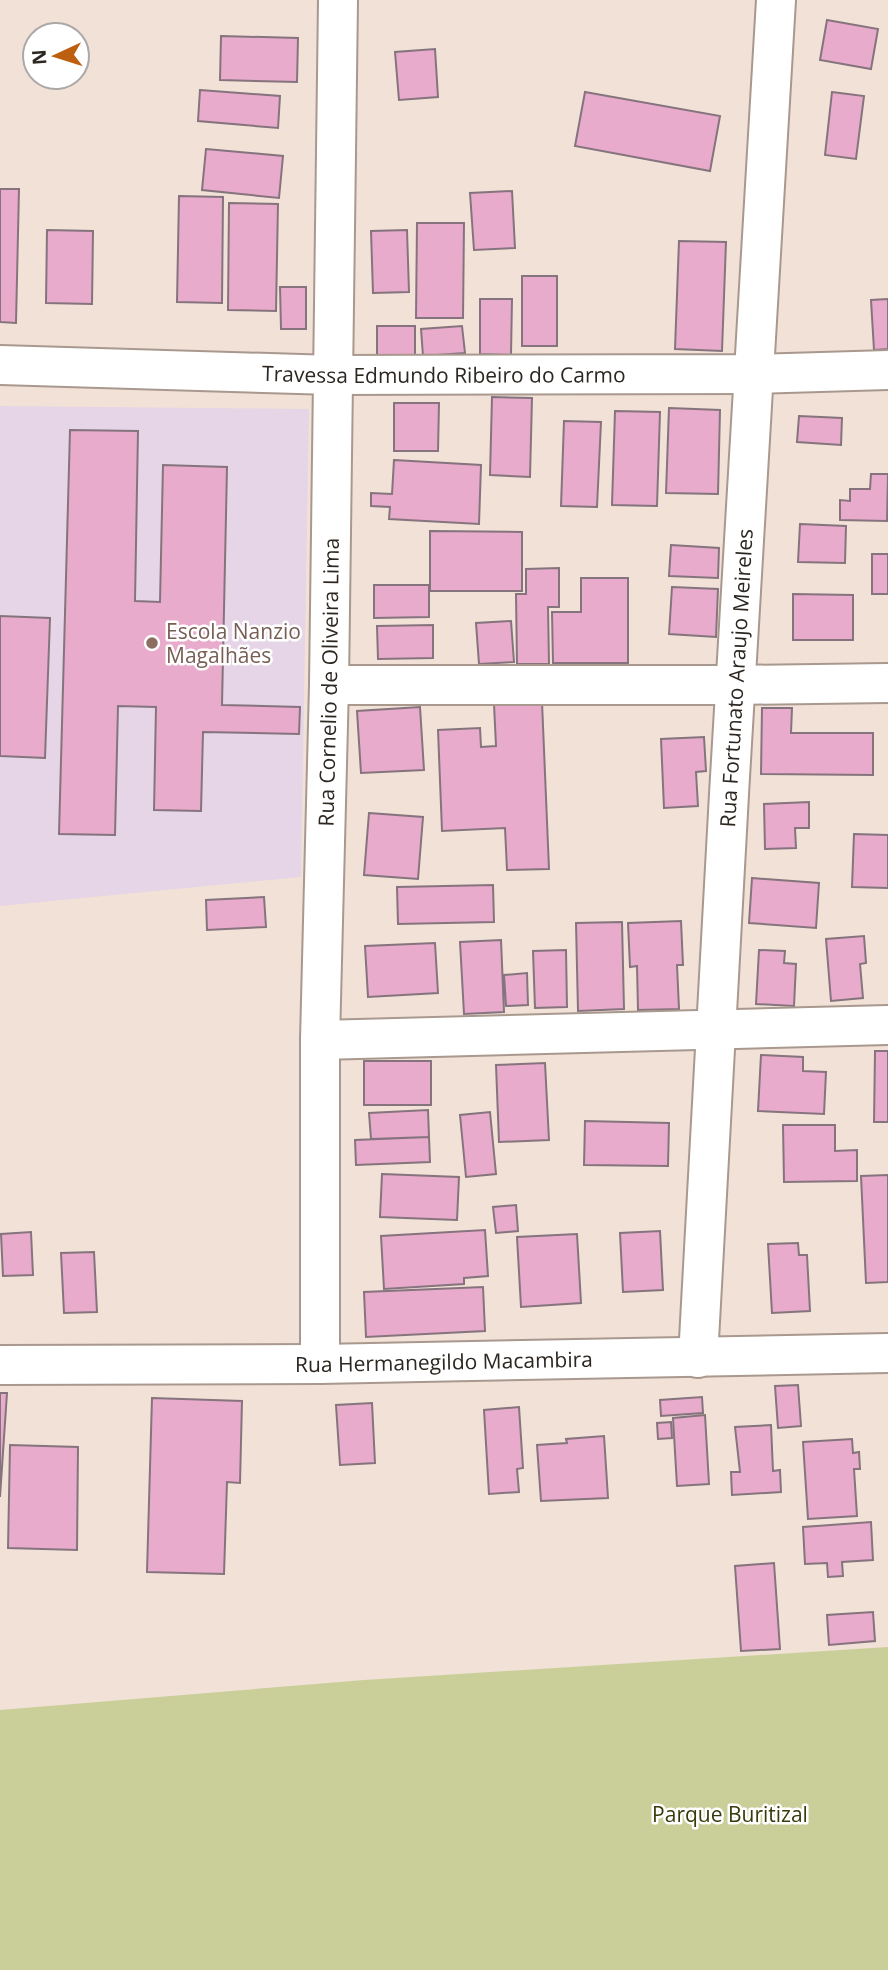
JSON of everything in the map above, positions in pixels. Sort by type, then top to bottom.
[{"type":"street","name":"Rua Cornelio de Oliveira Lima","points":[[320,1364],[320,1040],[329,685],[338,0]]},
{"type":"street","name":"Rua Fortunato Araujo Meireles","points":[[698,1357],[714,1031],[776,0]]},
{"type":"street","name":"Travessa Edmundo Ribeiro do Carmo","points":[[0,365],[333,374],[755,374],[888,370]]},
{"type":"street","points":[[329,685],[888,683]]},
{"type":"street","points":[[320,1040],[888,1025]]},
{"type":"street","name":"Rua Hermanegildo Macambira","points":[[0,1365],[320,1364],[888,1353]]},
{"type":"shaded area","name":"Escola Nanzio Magalhães","points":[[0,406],[309,409],[301,877],[0,906]]},
{"type":"green space","name":"Parque Buritizal","points":[[888,1647],[888,1970],[0,1970],[0,1710],[364,1680]]},
{"type":"building","points":[[827,20],[878,29],[871,69],[820,60]]},
{"type":"building","points":[[221,36],[298,38],[297,82],[220,80]]},
{"type":"building","points":[[435,49],[438,97],[399,100],[395,52]]},
{"type":"building","points":[[200,90],[280,96],[278,128],[198,121]]},
{"type":"building","points":[[585,92],[720,116],[710,171],[575,146]]},
{"type":"building","points":[[832,92],[864,96],[856,159],[825,155]]},
{"type":"building","points":[[206,149],[283,156],[279,198],[202,190]]},
{"type":"building","points":[[0,189],[19,189],[16,323],[0,322]]},
{"type":"building","points":[[512,191],[515,248],[474,250],[470,193]]},
{"type":"building","points":[[179,196],[223,197],[222,303],[177,302]]},
{"type":"building","points":[[229,203],[278,204],[276,311],[228,310]]},
{"type":"building","points":[[417,223],[464,223],[463,318],[416,318]]},
{"type":"building","points":[[47,230],[93,231],[92,304],[46,303]]},
{"type":"building","points":[[407,230],[409,292],[373,293],[371,231]]},
{"type":"building","points":[[679,241],[726,242],[722,351],[675,349]]},
{"type":"building","points":[[522,276],[557,276],[557,346],[522,346]]},
{"type":"building","points":[[280,287],[306,287],[306,329],[281,329]]},
{"type":"building","points":[[480,299],[512,299],[511,355],[480,354]]},
{"type":"building","points":[[888,299],[888,349],[874,350],[871,300]]},
{"type":"building","points":[[377,326],[415,326],[415,355],[377,355]]},
{"type":"building","points":[[462,326],[465,353],[423,356],[421,329]]},
{"type":"building","points":[[492,397],[532,398],[530,477],[490,475]]},
{"type":"building","points":[[394,403],[439,403],[438,451],[394,451]]},
{"type":"building","points":[[669,408],[720,410],[718,494],[666,493]]},
{"type":"building","points":[[615,411],[660,412],[657,506],[612,505]]},
{"type":"building","points":[[799,416],[842,418],[841,445],[797,442]]},
{"type":"building","points":[[564,421],[601,422],[597,507],[561,506]]},
{"type":"building","points":[[70,430],[138,431],[135,601],[160,602],[163,465],[227,467],[222,705],[300,707],[299,734],[203,732],[201,811],[154,810],[156,707],[118,706],[115,835],[59,834]]},
{"type":"building","points":[[394,460],[481,465],[479,524],[389,519],[390,507],[371,506],[371,493],[392,494]]},
{"type":"building","points":[[871,474],[888,474],[887,521],[840,520],[840,500],[850,501],[850,489],[870,489]]},
{"type":"building","points":[[800,524],[846,526],[845,563],[798,562]]},
{"type":"building","points":[[430,531],[522,532],[522,591],[430,591]]},
{"type":"building","points":[[671,545],[719,548],[718,578],[669,576]]},
{"type":"building","points":[[872,554],[888,554],[888,594],[872,594]]},
{"type":"building","points":[[559,568],[559,607],[548,607],[549,664],[517,664],[516,594],[526,594],[526,569]]},
{"type":"building","points":[[581,578],[628,578],[628,663],[553,663],[552,612],[581,612]]},
{"type":"building","points":[[374,585],[429,585],[429,617],[374,618]]},
{"type":"building","points":[[672,587],[718,589],[716,637],[669,634]]},
{"type":"building","points":[[793,594],[853,595],[853,640],[793,640]]},
{"type":"building","points":[[0,616],[50,618],[45,758],[0,756]]},
{"type":"building","points":[[511,621],[514,662],[479,664],[476,623]]},
{"type":"building","points":[[433,625],[433,658],[378,659],[377,626]]},
{"type":"building","points":[[542,702],[549,869],[507,870],[505,828],[442,831],[438,730],[480,728],[481,747],[496,746],[494,704]]},
{"type":"building","points":[[420,707],[424,770],[361,773],[357,711]]},
{"type":"building","points":[[762,708],[792,708],[791,733],[873,733],[873,775],[761,774]]},
{"type":"building","points":[[704,737],[706,771],[696,772],[698,806],[664,808],[661,739]]},
{"type":"building","points":[[809,802],[809,828],[795,828],[796,848],[765,849],[764,804]]},
{"type":"building","points":[[369,813],[423,817],[418,879],[364,875]]},
{"type":"building","points":[[854,834],[888,835],[888,888],[852,887]]},
{"type":"building","points":[[752,878],[819,883],[816,928],[749,923]]},
{"type":"building","points":[[493,885],[494,922],[398,924],[397,887]]},
{"type":"building","points":[[264,897],[266,927],[207,930],[206,900]]},
{"type":"building","points":[[681,921],[683,965],[677,965],[679,1009],[638,1010],[637,966],[630,967],[628,923]]},
{"type":"building","points":[[622,922],[624,1009],[578,1011],[576,923]]},
{"type":"building","points":[[864,936],[866,963],[860,964],[863,998],[831,1001],[826,939]]},
{"type":"building","points":[[501,940],[504,1012],[464,1014],[460,942]]},
{"type":"building","points":[[435,943],[438,993],[368,997],[365,946]]},
{"type":"building","points":[[566,950],[567,1007],[535,1008],[533,951]]},
{"type":"building","points":[[759,950],[785,951],[784,963],[796,964],[794,1006],[756,1004]]},
{"type":"building","points":[[527,973],[528,1005],[506,1006],[504,975]]},
{"type":"building","points":[[875,1051],[888,1051],[888,1122],[874,1122]]},
{"type":"building","points":[[761,1055],[803,1057],[803,1071],[826,1072],[824,1114],[758,1111]]},
{"type":"building","points":[[364,1061],[431,1061],[431,1105],[364,1105]]},
{"type":"building","points":[[545,1063],[549,1140],[499,1142],[496,1065]]},
{"type":"building","points":[[428,1110],[429,1137],[371,1139],[369,1113]]},
{"type":"building","points":[[490,1112],[496,1174],[466,1177],[460,1115]]},
{"type":"building","points":[[585,1121],[669,1123],[668,1166],[584,1165]]},
{"type":"building","points":[[783,1125],[835,1125],[835,1151],[857,1150],[857,1181],[784,1182]]},
{"type":"building","points":[[429,1137],[430,1162],[356,1165],[355,1140]]},
{"type":"building","points":[[382,1174],[459,1177],[457,1220],[380,1217]]},
{"type":"building","points":[[888,1175],[888,1282],[866,1283],[861,1176]]},
{"type":"building","points":[[516,1205],[518,1231],[496,1233],[493,1207]]},
{"type":"building","points":[[485,1230],[488,1276],[464,1278],[464,1284],[384,1289],[381,1236]]},
{"type":"building","points":[[660,1231],[663,1290],[623,1292],[620,1233]]},
{"type":"building","points":[[31,1232],[33,1275],[3,1276],[1,1234]]},
{"type":"building","points":[[577,1234],[581,1303],[521,1307],[517,1237]]},
{"type":"building","points":[[798,1243],[799,1255],[807,1255],[810,1311],[772,1313],[768,1244]]},
{"type":"building","points":[[94,1252],[97,1312],[64,1313],[61,1253]]},
{"type":"building","points":[[483,1287],[485,1331],[366,1337],[364,1292]]},
{"type":"building","points":[[798,1385],[801,1426],[778,1428],[775,1386]]},
{"type":"building","points":[[0,1393],[7,1393],[0,1497]]},
{"type":"building","points":[[702,1397],[703,1413],[661,1416],[660,1400]]},
{"type":"building","points":[[152,1398],[242,1401],[240,1483],[227,1482],[224,1574],[147,1572]]},
{"type":"building","points":[[372,1403],[375,1463],[340,1465],[336,1405]]},
{"type":"building","points":[[519,1407],[523,1468],[517,1469],[519,1492],[489,1494],[484,1410]]},
{"type":"building","points":[[705,1415],[709,1484],[677,1486],[673,1418]]},
{"type":"building","points":[[671,1422],[672,1438],[658,1439],[657,1423]]},
{"type":"building","points":[[771,1425],[773,1471],[780,1470],[781,1492],[732,1495],[731,1472],[740,1472],[735,1427]]},
{"type":"building","points":[[604,1436],[608,1498],[541,1501],[537,1445]]},
{"type":"building","points":[[852,1439],[853,1453],[859,1452],[860,1469],[854,1469],[857,1516],[808,1519],[803,1442]]},
{"type":"building","points":[[10,1445],[78,1447],[77,1550],[8,1548]]},
{"type":"building","points":[[871,1522],[873,1560],[842,1562],[843,1576],[828,1577],[827,1563],[805,1564],[803,1527]]},
{"type":"building","points":[[774,1563],[780,1649],[741,1651],[735,1566]]},
{"type":"building","points":[[873,1612],[875,1641],[829,1645],[827,1615]]},
{"type":"place","name":"Escola Nanzio Magalhães","points":[[152,643]]}]
